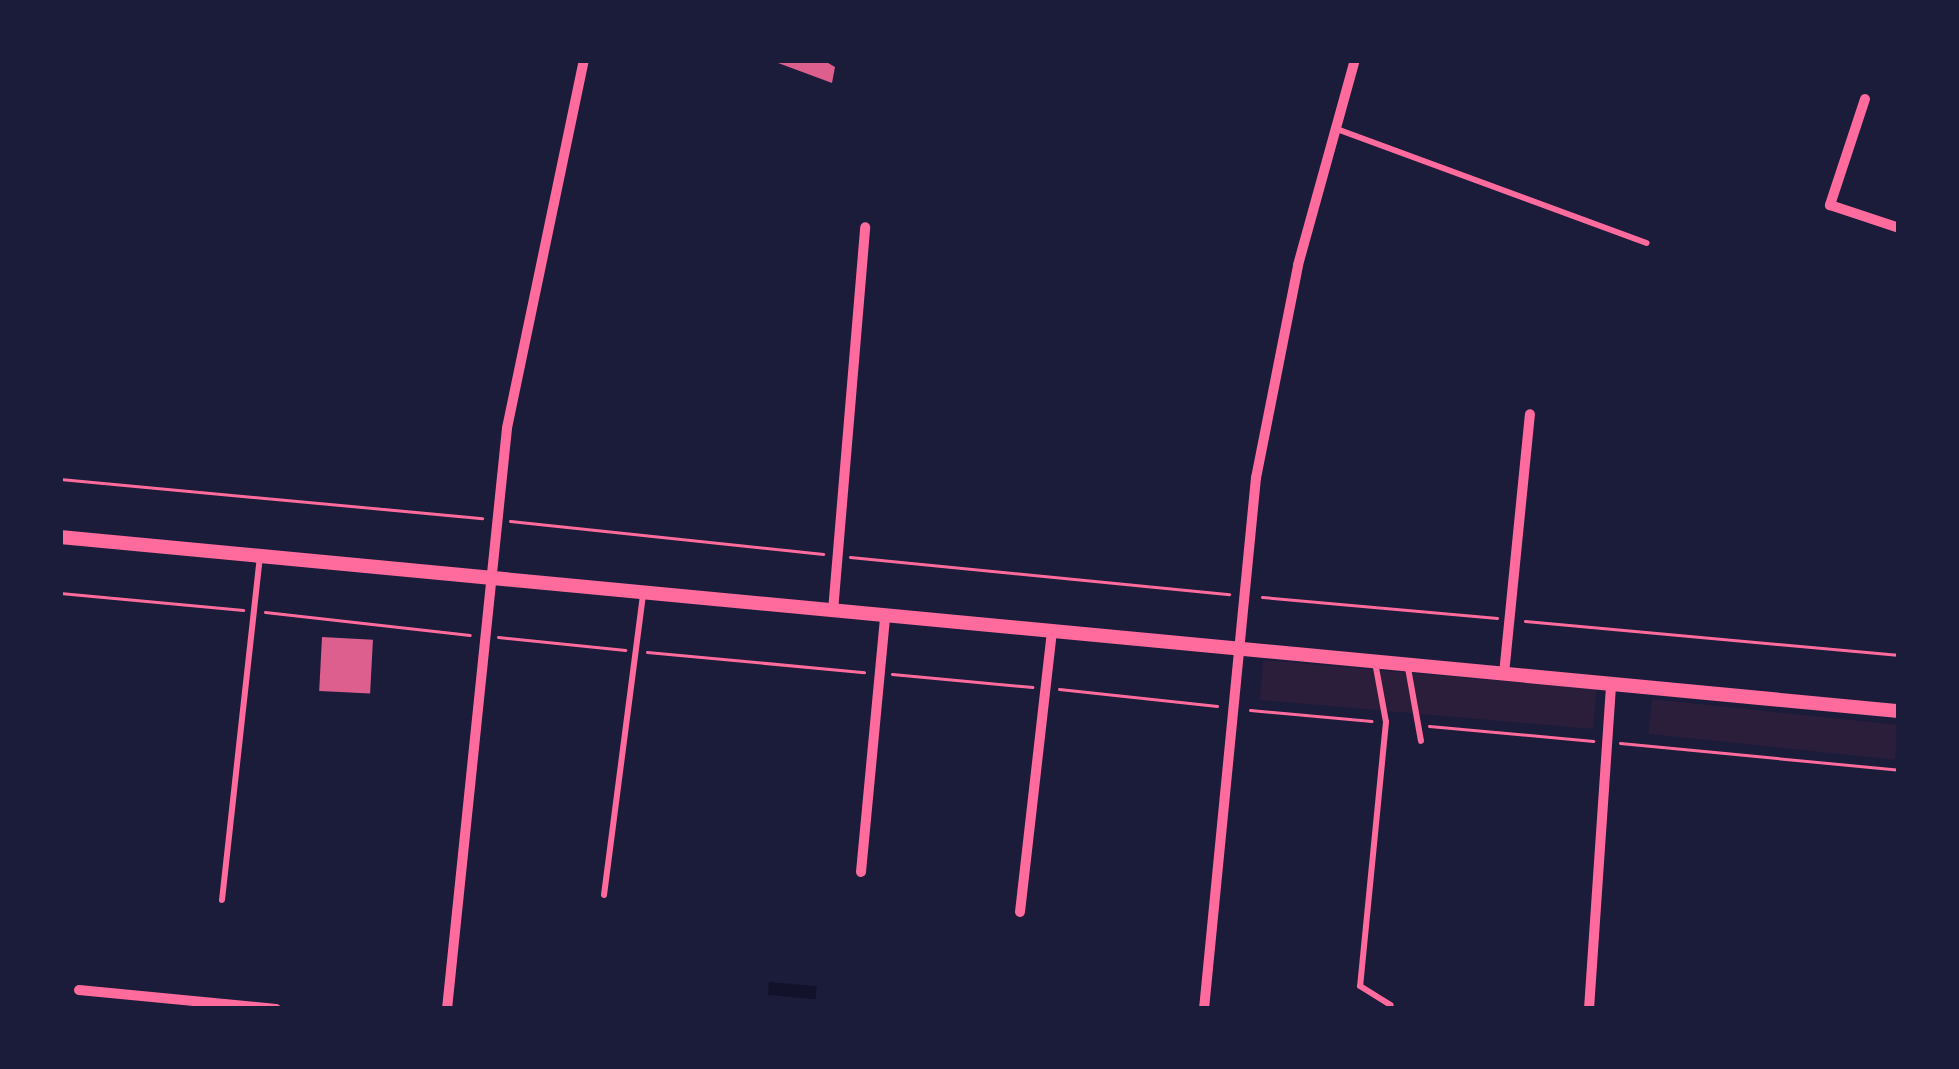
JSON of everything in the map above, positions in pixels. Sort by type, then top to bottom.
[{"type":"street","points":[[447,1009],[494,519],[584,60]]},
{"type":"street","points":[[1204,1009],[1241,596],[1279,353],[1355,60]]},
{"type":"street","points":[[1865,99],[1830,205],[1899,228]]},
{"type":"street","points":[[833,611],[865,227]]},
{"type":"street","points":[[1504,674],[1530,414]]},
{"type":"street","points":[[60,536],[1899,711]]},
{"type":"street","points":[[861,872],[885,616]]},
{"type":"street","points":[[1020,912],[1052,633]]},
{"type":"street","points":[[1589,1009],[1611,684]]},
{"type":"street","points":[[79,990],[276,1009]]},
{"type":"lane","points":[[1334,128],[1646,243]]},
{"type":"lane","points":[[222,900],[260,556]]},
{"type":"lane","points":[[604,896],[643,593]]},
{"type":"lane","points":[[1375,662],[1386,722],[1360,986],[1390,1005]]},
{"type":"lane","points":[[1406,666],[1421,726],[1420,741]]},
{"type":"path","points":[[60,479],[1241,596],[1899,655]]},
{"type":"path","points":[[60,593],[1386,722]]},
{"type":"path","points":[[1421,726],[1899,770]]},
{"type":"shaded area","points":[[1263,660],[1597,689],[1593,729],[1260,700]]},
{"type":"shaded area","points":[[1652,699],[1899,725],[1895,760],[1648,734]]},
{"type":"shaded area","points":[[769,982],[817,986],[816,999],[768,995]]},
{"type":"building","points":[[770,60],[823,60],[835,67],[832,83]]},
{"type":"building","points":[[322,637],[373,640],[370,694],[319,691]]}]
